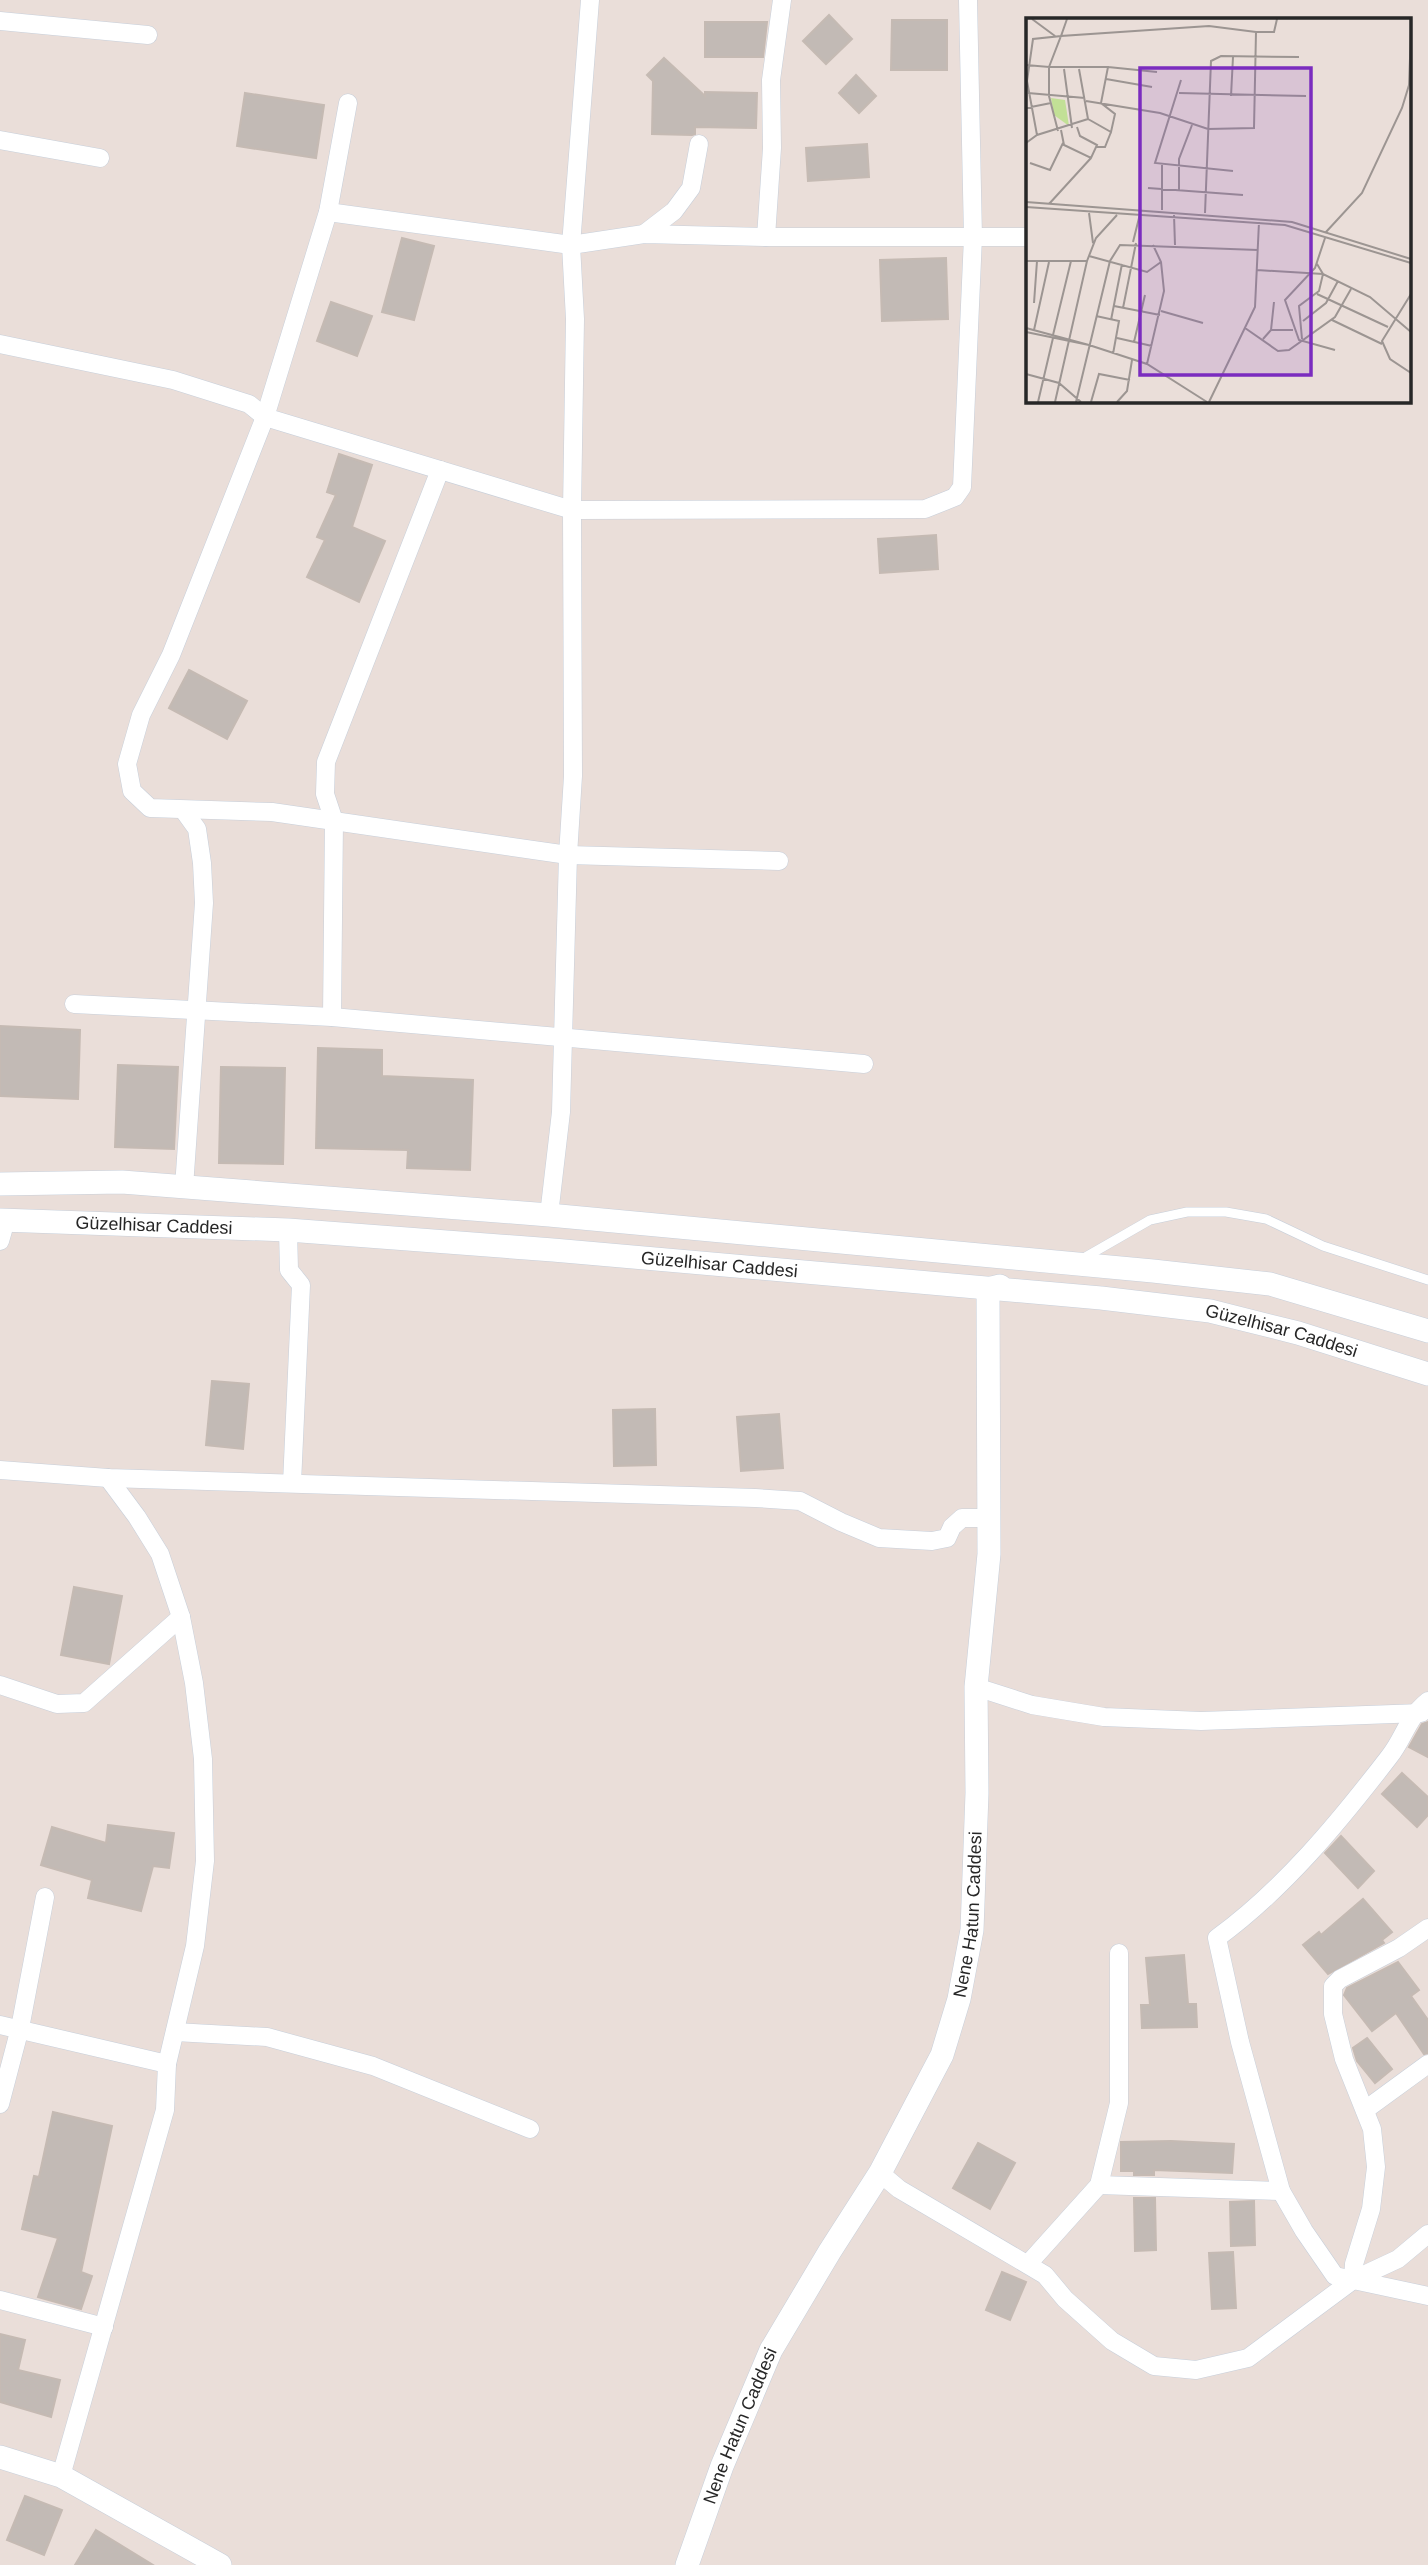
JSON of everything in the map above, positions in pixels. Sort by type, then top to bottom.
[{"type":"street","points":[[549,1214],[561,1112],[568,855],[573,776],[572,510],[575,319],[571,245],[590,0]]},
{"type":"street","points":[[766,237],[772,148],[771,80],[782,0]]},
{"type":"street","points":[[0,344],[173,380],[249,404],[265,417],[572,510],[925,509],[955,498],[962,487],[973,237],[968,0]]},
{"type":"street","points":[[0,21],[148,35]]},
{"type":"street","points":[[348,103],[328,212],[265,417],[170,655],[141,715],[127,764],[132,791],[150,808],[272,812],[568,855],[779,861]]},
{"type":"street","points":[[0,140],[100,158]]},
{"type":"street","points":[[644,234],[674,211],[691,188],[699,144]]},
{"type":"street","points":[[328,212],[571,245],[644,234],[1026,237]]},
{"type":"street","points":[[332,1017],[334,821],[325,794],[326,762],[440,470]]},
{"type":"street","points":[[184,811],[197,829],[204,903],[184,1187]]},
{"type":"street","points":[[74,1004],[332,1017],[864,1064]]},
{"type":"street","name":"Güzelhisar Caddesi","points":[[0,1184],[122,1182],[549,1214],[1270,1284],[1428,1331]]},
{"type":"street","name":"Güzelhisar Caddesi","points":[[2,1227],[288,1230],[1101,1298],[1210,1311],[1298,1333],[1428,1374]]},
{"type":"street","points":[[288,1230],[289,1270],[301,1284],[292,1483]]},
{"type":"street","points":[[988,1289],[1073,1264]]},
{"type":"street","name":"Nene Hatun Caddesi","points":[[687,2565],[726,2454],[771,2350],[880,2173],[942,2055],[960,1999],[972,1930],[977,1793],[976,1687],[989,1554],[988,1289]]},
{"type":"street","points":[[0,1470],[108,1478],[800,1501],[879,1538],[912,1540],[947,1538],[962,1518],[989,1518]]},
{"type":"street","points":[[61,2476],[165,2110],[167,2064],[195,1946],[205,1860],[203,1759],[194,1683],[181,1617],[160,1554],[108,1478]]},
{"type":"street","points":[[0,1685],[57,1704],[84,1703],[181,1617]]},
{"type":"street","points":[[976,1687],[1032,1705],[1104,1717],[1201,1721],[1421,1713]]},
{"type":"street","points":[[1428,1700],[1392,1754],[1317,1846],[1242,1920],[1217,1938],[1240,2042],[1280,2191],[1335,2276],[1428,2296]]},
{"type":"street","points":[[0,2104],[20,2028],[45,1897]]},
{"type":"street","points":[[1353,2280],[1354,2264],[1371,2209],[1376,2167],[1372,2129],[1344,2059],[1332,2014],[1332,1986],[1340,1979],[1399,1948],[1428,1928]]},
{"type":"street","points":[[1028,2264],[1099,2185],[1119,2103],[1119,1953]]},
{"type":"street","points":[[0,2025],[167,2064]]},
{"type":"street","points":[[175,2032],[268,2037],[360,2062],[530,2129]]},
{"type":"street","points":[[1365,2110],[1428,2064]]},
{"type":"street","points":[[880,2173],[899,2189],[1045,2275],[1065,2299],[1112,2341],[1154,2366],[1196,2370],[1248,2358],[1353,2280],[1398,2259],[1428,2234]]},
{"type":"street","points":[[1099,2185],[1280,2191]]},
{"type":"street","points":[[0,2300],[104,2327]]},
{"type":"street","points":[[0,2458],[61,2476],[220,2565]]},
{"type":"lane","points":[[1073,1264],[1150,1220],[1187,1212],[1226,1212],[1266,1219],[1323,1246],[1428,1280]]},
{"type":"building","points":[[829,15],[852,39],[826,64],[803,41]]},
{"type":"building","points":[[892,20],[947,20],[947,70],[891,70]]},
{"type":"building","points":[[705,22],[767,22],[763,57],[705,57]]},
{"type":"building","points":[[664,58],[705,96],[705,92],[757,93],[756,128],[695,127],[695,134],[692,135],[652,134],[653,81],[647,75]]},
{"type":"building","points":[[856,75],[876,96],[859,113],[839,93]]},
{"type":"building","points":[[245,93],[324,105],[316,158],[237,146]]},
{"type":"building","points":[[867,144],[869,177],[808,181],[806,148]]},
{"type":"building","points":[[402,238],[434,246],[414,320],[382,312]]},
{"type":"building","points":[[946,258],[948,319],[882,321],[880,260]]},
{"type":"building","points":[[331,302],[372,316],[357,356],[317,341]]},
{"type":"building","points":[[339,454],[372,465],[352,527],[385,541],[359,602],[307,577],[325,540],[317,537],[336,495],[327,492]]},
{"type":"building","points":[[936,535],[938,569],[880,573],[878,539]]},
{"type":"building","points":[[189,670],[247,701],[227,739],[169,708]]},
{"type":"building","points":[[0,1026],[80,1030],[78,1099],[0,1096]]},
{"type":"building","points":[[318,1048],[382,1050],[382,1076],[473,1080],[470,1170],[407,1168],[408,1150],[316,1148]]},
{"type":"building","points":[[118,1065],[178,1067],[174,1149],[115,1147]]},
{"type":"building","points":[[221,1067],[285,1068],[283,1164],[219,1163]]},
{"type":"building","points":[[212,1381],[249,1384],[243,1449],[206,1445]]},
{"type":"building","points":[[655,1409],[656,1465],[614,1466],[613,1410]]},
{"type":"building","points":[[779,1414],[783,1468],[741,1471],[737,1417]]},
{"type":"building","points":[[74,1587],[122,1596],[109,1664],[61,1655]]},
{"type":"building","points":[[1428,1722],[1428,1757],[1409,1747],[1422,1724]]},
{"type":"building","points":[[1402,1773],[1428,1797],[1428,1815],[1417,1827],[1382,1794]]},
{"type":"building","points":[[108,1825],[174,1833],[169,1868],[153,1866],[141,1911],[88,1898],[92,1880],[41,1865],[52,1827],[106,1843]]},
{"type":"building","points":[[1341,1836],[1374,1871],[1358,1888],[1325,1853]]},
{"type":"building","points":[[1363,1899],[1392,1932],[1382,1940],[1384,1943],[1328,1974],[1303,1945],[1319,1932],[1321,1935]]},
{"type":"building","points":[[1184,1955],[1188,2004],[1196,2004],[1197,2027],[1142,2028],[1141,2005],[1150,2005],[1146,1958]]},
{"type":"building","points":[[1398,1962],[1419,1990],[1411,1996],[1428,2020],[1428,2053],[1424,2054],[1396,2013],[1372,2031],[1344,1995],[1347,1988]]},
{"type":"building","points":[[1367,2038],[1392,2069],[1375,2083],[1357,2061],[1353,2048]]},
{"type":"building","points":[[53,2112],[112,2126],[81,2272],[92,2276],[81,2309],[38,2297],[58,2238],[22,2229],[34,2176],[39,2177]]},
{"type":"building","points":[[1121,2142],[1234,2144],[1232,2173],[1154,2170],[1154,2175],[1134,2175],[1134,2171],[1121,2171]]},
{"type":"building","points":[[978,2143],[1015,2163],[990,2209],[953,2188]]},
{"type":"building","points":[[1134,2198],[1155,2198],[1156,2250],[1135,2251]]},
{"type":"building","points":[[1254,2201],[1255,2245],[1231,2246],[1230,2202]]},
{"type":"building","points":[[1233,2252],[1236,2308],[1212,2309],[1209,2253]]},
{"type":"building","points":[[1002,2272],[1026,2282],[1010,2320],[986,2310]]},
{"type":"building","points":[[0,2334],[25,2340],[18,2370],[60,2380],[51,2417],[0,2402]]},
{"type":"building","points":[[25,2496],[62,2510],[44,2555],[7,2540]]},
{"type":"building","points":[[96,2530],[153,2565],[75,2565]]}]
